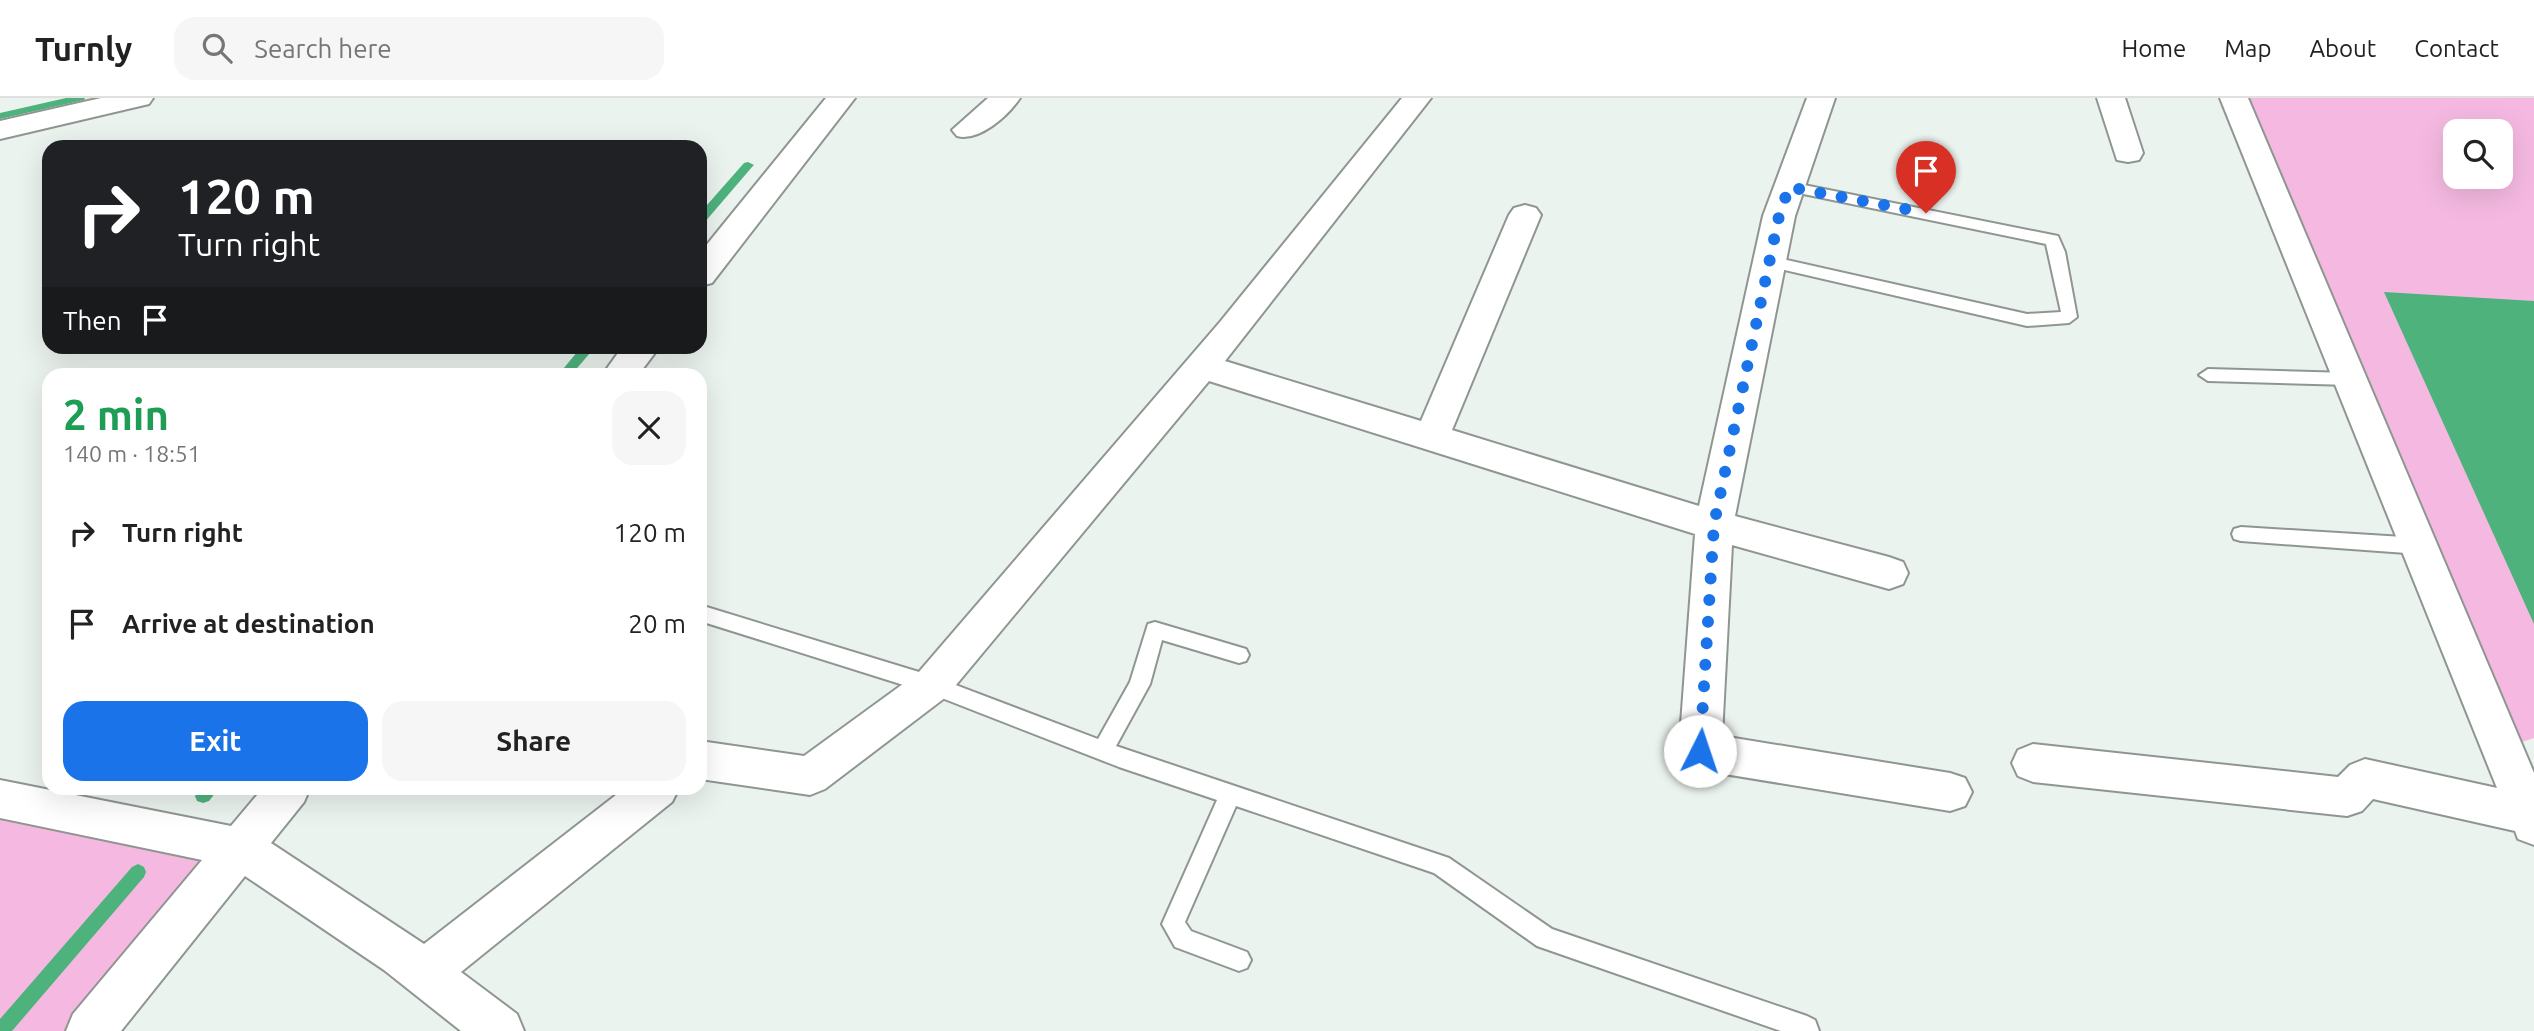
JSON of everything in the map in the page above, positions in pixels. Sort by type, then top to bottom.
[{"type":"street","points":[[0,130],[139,98]]},
{"type":"street","points":[[707,266],[841,98]]},
{"type":"street","points":[[967,130],[1006,98]]},
{"type":"street","points":[[707,761],[810,776],[932,685],[1201,366],[1417,98]]},
{"type":"street","points":[[1821,98],[1789,187],[1769,261],[1714,524],[1700,751],[1950,792]]},
{"type":"street","points":[[2111,98],[2128,153]]},
{"type":"street","points":[[2234,98],[2532,820]]},
{"type":"street","points":[[1431,439],[1525,215]]},
{"type":"street","points":[[625,368],[636,354]]},
{"type":"street","points":[[1201,366],[1431,439],[1714,524],[1889,573]]},
{"type":"street","points":[[2033,763],[2347,797],[2365,778],[2532,820]]},
{"type":"street","points":[[90,1031],[283,795]]},
{"type":"street","points":[[423,972],[648,795]]},
{"type":"street","points":[[0,799],[240,848],[423,972],[499,1031]]},
{"type":"lane","points":[[1769,261],[2027,320],[2069,317],[2070,301],[2060,273],[2060,253],[2052,240],[1789,187]]},
{"type":"lane","points":[[2208,375],[2350,379]]},
{"type":"lane","points":[[2241,534],[2420,546]]},
{"type":"lane","points":[[707,614],[932,685],[1102,750],[1441,865],[1545,938],[1811,1030]]},
{"type":"lane","points":[[1102,750],[1140,684],[1155,630],[1239,655]]},
{"type":"lane","points":[[1230,795],[1173,924],[1183,939],[1239,960]]},
{"type":"shaded area","points":[[2234,98],[2534,98],[2534,738],[2503,748]]},
{"type":"shaded area","points":[[2384,292],[2534,301],[2534,624]]},
{"type":"shaded area","points":[[0,800],[240,848],[88,1031],[0,1031]]},
{"type":"waterway","points":[[0,116],[80,98]]},
{"type":"waterway","points":[[707,212],[748,165]]},
{"type":"waterway","points":[[570,368],[583,354]]},
{"type":"waterway","points":[[1,1031],[138,872]]},
{"type":"route","points":[[1700,751],[1714,524],[1779,216],[1789,187],[1926,213]]}]
